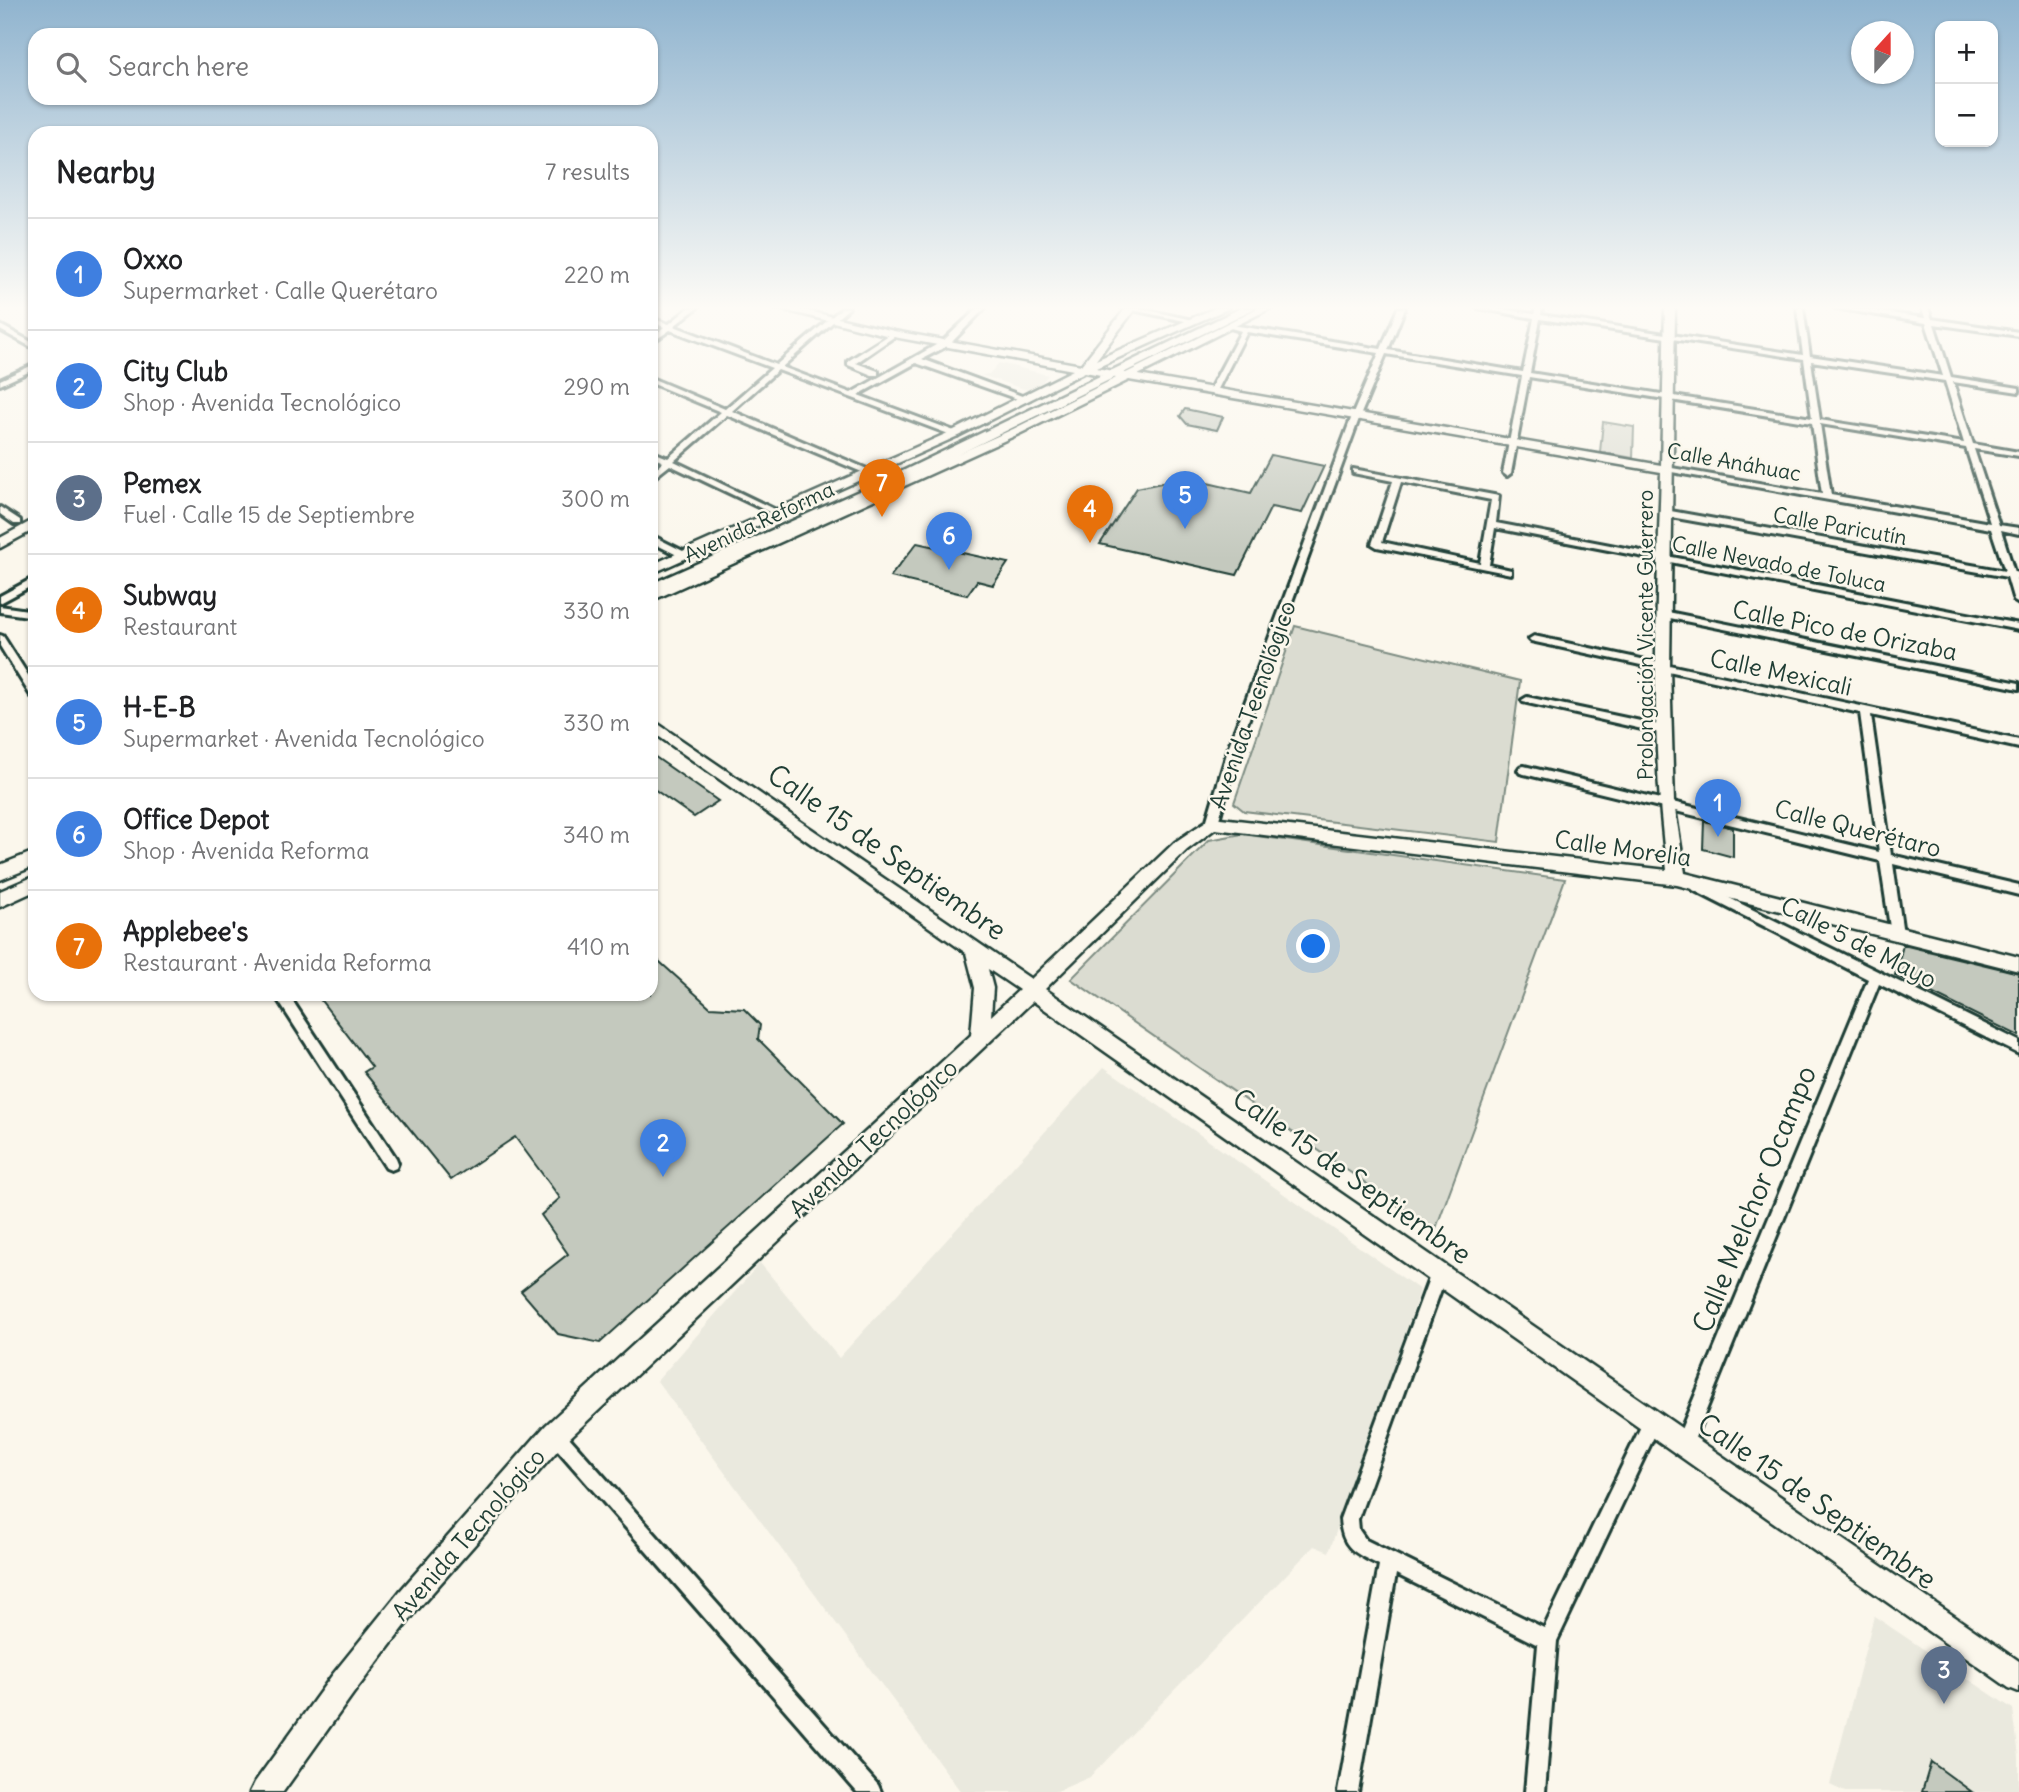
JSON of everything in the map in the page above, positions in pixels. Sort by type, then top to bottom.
[{"type":"main road","name":"Avenida Reforma","points":[[658,586],[984,428],[1072,392]]},
{"type":"main road","name":"Avenida Reforma","points":[[658,577],[1075,392]]},
{"type":"main road","points":[[954,434],[984,428]]},
{"type":"main road","points":[[0,532],[28,516]]},
{"type":"main road","points":[[0,544],[28,527]]},
{"type":"main road","points":[[0,873],[28,861]]},
{"type":"main road","points":[[0,900],[28,886]]},
{"type":"street","points":[[680,392],[885,478]]},
{"type":"street","points":[[658,471],[749,392]]},
{"type":"street","points":[[843,392],[954,434]]},
{"type":"street","points":[[852,395],[858,392]]},
{"type":"street","points":[[1005,392],[1026,399]]},
{"type":"street","name":"Avenida Reforma","points":[[658,593],[885,478],[954,434],[1040,392]]},
{"type":"street","name":"Calle Anáhuac","points":[[1217,392],[2019,531]]},
{"type":"street","name":"Avenida Tecnológico","points":[[265,1792],[343,1684],[409,1601],[555,1434],[980,1039],[1181,846],[1212,823],[1235,743],[1367,392]]},
{"type":"street","points":[[1507,473],[1523,392]]},
{"type":"street","points":[[1636,392],[2019,454]]},
{"type":"street","name":"Prolongación Vicente Guerrero","points":[[1669,392],[1663,560],[1664,730],[1666,803],[1677,877]]},
{"type":"street","points":[[1812,392],[1827,498]]},
{"type":"street","points":[[1949,392],[1993,526],[2014,575],[2019,601]]},
{"type":"street","points":[[658,456],[778,513]]},
{"type":"street","points":[[1356,471],[1496,498],[1484,567]]},
{"type":"street","name":"Avenida Reforma","points":[[658,567],[778,513],[885,478]]},
{"type":"street","points":[[1398,479],[1377,544],[1508,572]]},
{"type":"street","points":[[0,510],[17,522]]},
{"type":"street","name":"Calle Paricutín","points":[[1665,513],[2014,575]]},
{"type":"street","name":"Calle Nevado de Toluca","points":[[1492,525],[2019,627]]},
{"type":"street","points":[[658,542],[684,555]]},
{"type":"street","points":[[0,600],[28,584]]},
{"type":"street","points":[[0,609],[28,613]]},
{"type":"street","name":"Calle Pico de Orizaba","points":[[1663,614],[2019,686]]},
{"type":"street","points":[[0,638],[28,683]]},
{"type":"street","name":"Calle Mexicali","points":[[1534,639],[2019,744]]},
{"type":"street","points":[[1527,700],[1664,730]]},
{"type":"street","points":[[1865,712],[1897,934]]},
{"type":"street","name":"Calle 15 de Septiembre","points":[[658,729],[2018,1676]]},
{"type":"street","name":"Calle Querétaro","points":[[1524,770],[2019,890]]},
{"type":"street","name":"Calle Morelia","points":[[1212,823],[1677,877],[2019,964]]},
{"type":"street","name":"Calle 5 de Mayo","points":[[1677,877],[2019,1048]]},
{"type":"street","points":[[974,948],[984,988],[980,1039]]},
{"type":"street","name":"Calle Melchor Ocampo","points":[[1684,1444],[1876,976]]},
{"type":"street","points":[[286,1001],[391,1163]]},
{"type":"street","points":[[1439,1273],[1349,1519],[1350,1534],[1360,1546],[1389,1563],[1548,1640]]},
{"type":"street","points":[[1535,1792],[1548,1640],[1652,1422]]},
{"type":"street","points":[[555,1434],[871,1792]]},
{"type":"street","points":[[1348,1792],[1389,1563]]},
{"type":"shaded area","points":[[1603,422],[1634,427],[1633,458],[1600,452]]},
{"type":"shaded area","points":[[1295,626],[1520,681],[1499,842],[1244,811],[1234,803]]},
{"type":"shaded area","points":[[1242,834],[1565,879],[1435,1231],[1071,979],[1209,840]]},
{"type":"shaded area","points":[[1104,1067],[1420,1290],[1329,1552],[1314,1546],[1090,1777],[1055,1792],[961,1792],[657,1381],[760,1263],[839,1358]]},
{"type":"shaded area","points":[[1874,1616],[2013,1709],[2019,1757],[2019,1792],[1845,1792],[1830,1785]]},
{"type":"building","points":[[1185,409],[1223,417],[1217,430],[1187,424],[1180,416]]},
{"type":"building","points":[[1271,455],[1324,466],[1302,513],[1271,507],[1237,575],[1100,544],[1137,488],[1186,478],[1251,493]]},
{"type":"building","points":[[917,543],[1008,563],[993,585],[977,581],[967,595],[890,577]]},
{"type":"building","points":[[658,759],[718,801],[694,817],[658,792]]},
{"type":"building","points":[[1704,821],[1733,828],[1733,857],[1703,849]]},
{"type":"building","points":[[1903,945],[2019,973],[2019,1036],[1895,975]]},
{"type":"building","points":[[658,960],[710,1007],[744,1009],[760,1025],[758,1039],[843,1124],[600,1343],[558,1334],[521,1291],[568,1254],[541,1215],[560,1198],[515,1137],[451,1180],[364,1072],[372,1067],[321,1001],[658,1001]]},
{"type":"building","points":[[1931,1762],[1972,1792],[1922,1792]]},
{"type":"place","name":"Applebee's","points":[[882,517]]},
{"type":"place","name":"H-E-B","points":[[1185,529]]},
{"type":"place","name":"Subway","points":[[1090,543]]},
{"type":"place","name":"Office Depot","points":[[949,570]]},
{"type":"place","name":"Oxxo","points":[[1718,837]]},
{"type":"place","name":"City Club","points":[[663,1177]]},
{"type":"place","name":"Pemex","points":[[1944,1704]]}]
